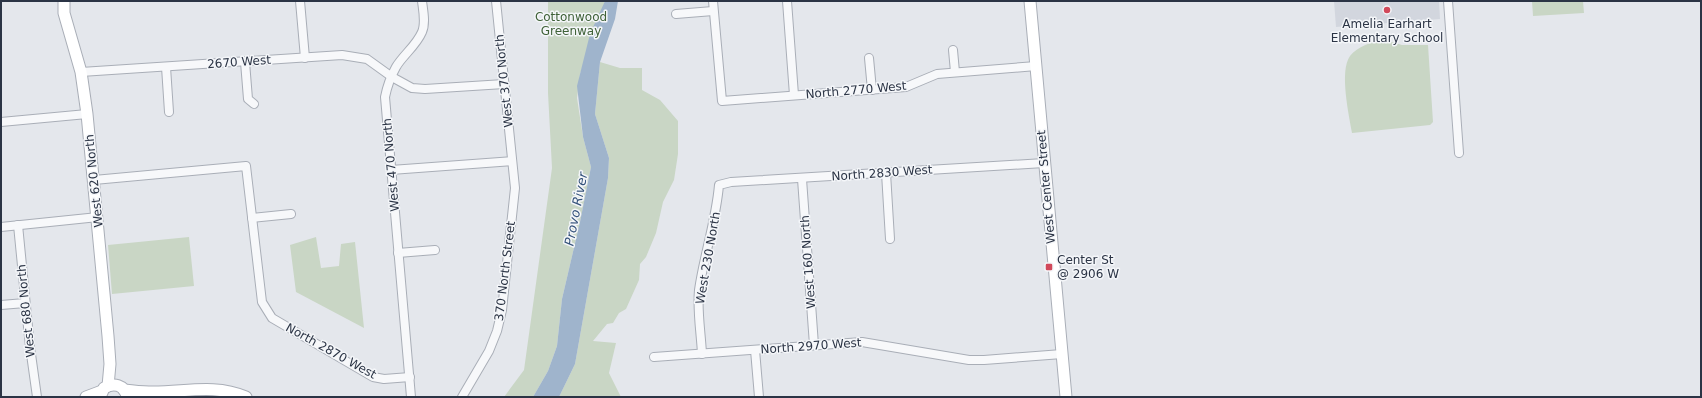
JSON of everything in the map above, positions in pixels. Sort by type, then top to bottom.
[{"type":"street","name":"West 620 North","points":[[64,1],[64,13],[81,72],[87,114],[98,217],[113,391]]},
{"type":"street","points":[[300,1],[305,58]]},
{"type":"street","name":"West 470 North","points":[[411,397],[385,97],[386,88],[396,67],[414,45],[422,31],[424,13],[422,1]]},
{"type":"street","name":"West 370 North","points":[[496,1],[512,161]]},
{"type":"street","points":[[676,14],[713,11],[713,1]]},
{"type":"street","points":[[787,1],[794,95]]},
{"type":"street","name":"West Center Street","points":[[1030,1],[1066,397]]},
{"type":"street","points":[[1448,1],[1459,153]]},
{"type":"street","name":"North 2770 West","points":[[713,11],[722,102],[906,87],[937,74],[1036,66]]},
{"type":"street","points":[[953,50],[955,72]]},
{"type":"street","name":"2670 West","points":[[81,72],[342,55],[367,59],[392,77],[412,88],[425,89],[504,84]]},
{"type":"street","points":[[869,58],[872,90]]},
{"type":"street","points":[[245,62],[248,99],[254,104]]},
{"type":"street","points":[[166,67],[169,112]]},
{"type":"street","points":[[1,122],[87,114]]},
{"type":"street","points":[[391,170],[512,161]]},
{"type":"street","name":"370 North Street","points":[[462,397],[489,351],[497,331],[502,310],[515,188],[512,161]]},
{"type":"street","name":"North 2830 West","points":[[720,185],[731,182],[802,179],[886,172],[1044,163]]},
{"type":"street","points":[[94,180],[246,166],[252,218],[291,214]]},
{"type":"street","points":[[886,172],[890,239]]},
{"type":"street","name":"West 160 North","points":[[802,179],[814,345]]},
{"type":"street","name":"West 230 North","points":[[702,354],[698,307],[699,289],[718,201],[720,185]]},
{"type":"street","points":[[1,227],[98,217]]},
{"type":"street","name":"North 2870 West","points":[[252,218],[262,302],[272,318],[373,377],[384,379],[410,377]]},
{"type":"street","name":"West 680 North","points":[[18,225],[34,387],[37,397]]},
{"type":"street","points":[[398,253],[435,250]]},
{"type":"street","points":[[1,305],[25,303]]},
{"type":"street","name":"North 2970 West","points":[[654,357],[862,342],[969,360],[1062,354]]},
{"type":"street","points":[[755,350],[759,397]]},
{"type":"street","points":[[86,397],[113,391],[150,392],[205,388],[225,391],[246,397]]},
{"type":"street","points":[[138,397],[150,392]]},
{"type":"shaded area","name":"Amelia Earhart Elementary School","points":[[1334,1],[1439,1],[1440,19],[1336,27]]},
{"type":"green space","name":"Cottonwood Greenway","points":[[548,1],[605,1],[580,74],[577,98],[583,137],[591,167],[562,299],[557,346],[548,371],[533,397],[504,397],[524,370],[552,168],[548,93]]},
{"type":"green space","points":[[1532,1],[1583,1],[1584,13],[1533,16]]},
{"type":"green space","points":[[1382,39],[1402,45],[1428,45],[1433,122],[1430,125],[1352,133],[1345,82],[1347,63],[1350,56],[1357,50],[1365,45]]},
{"type":"green space","points":[[600,62],[620,68],[642,68],[642,90],[660,100],[678,121],[678,154],[674,180],[663,202],[656,233],[646,257],[640,264],[639,280],[626,309],[619,313],[613,323],[607,324],[593,341],[616,343],[609,373],[621,397],[559,397],[575,364],[608,178],[609,158],[595,114]]},
{"type":"green space","points":[[189,237],[194,286],[112,294],[108,245]]},
{"type":"green space","points":[[316,237],[321,268],[339,266],[341,244],[355,242],[364,328],[296,292],[290,245]]},
{"type":"water","points":[[605,1],[618,1],[615,19],[600,62],[595,114],[609,158],[608,178],[575,364],[559,397],[533,397],[548,371],[557,346],[562,299],[591,167],[583,137],[577,86],[590,34]]},
{"type":"place","name":"Amelia Earhart Elementary School","points":[[1387,10]]},
{"type":"place","name":"Center St @ 2906 W","points":[[1049,267]]},
{"type":"water label","name":"Provo River","points":[[576,209]]}]
